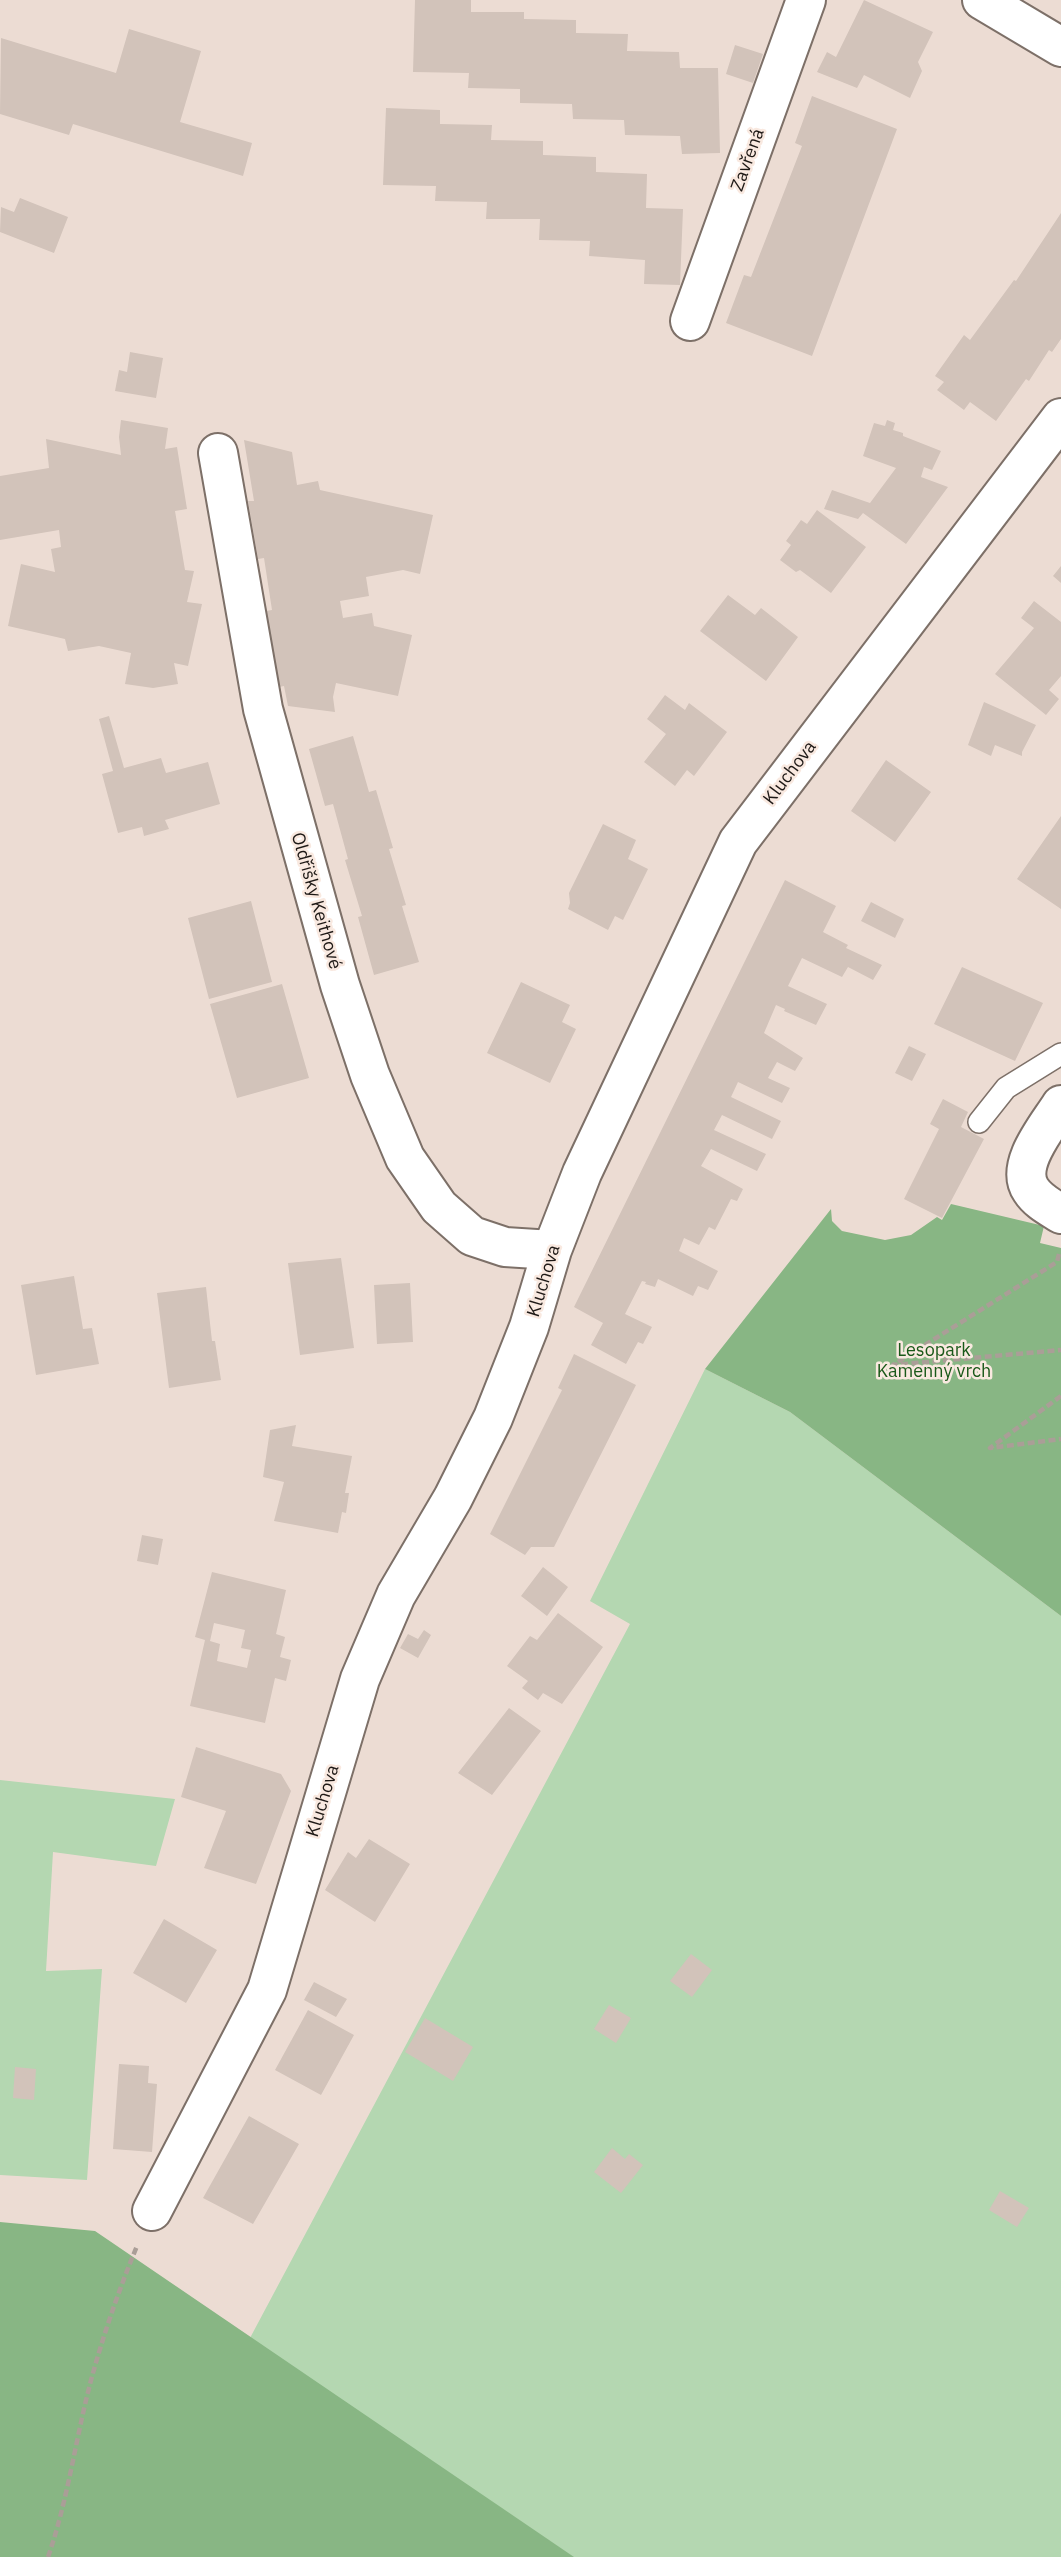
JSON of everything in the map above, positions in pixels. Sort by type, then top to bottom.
[{"type":"street","name":"Zavřená","points":[[690,321],[806,0]]},
{"type":"street","points":[[982,0],[1061,47]]},
{"type":"street","name":"Kluchova","points":[[152,2211],[267,1990],[360,1679],[396,1595],[453,1498],[493,1418],[529,1327],[552,1250],[582,1172],[738,842],[1061,418]]},
{"type":"street","name":"Oldřišky Keithové","points":[[218,453],[263,709],[340,985],[370,1075],[405,1158],[439,1207],[472,1236],[505,1248],[552,1250]]},
{"type":"street","points":[[1061,1105],[1032,1150],[1026,1171],[1028,1188],[1040,1201],[1061,1214]]},
{"type":"lane","points":[[979,1122],[1006,1088],[1061,1054]]},
{"type":"path","points":[[1057,1262],[893,1365],[1061,1350]]},
{"type":"path","points":[[1061,1396],[990,1448],[1061,1439]]},
{"type":"path","points":[[48,2557],[61,2521],[93,2374],[126,2273],[152,2211]]},
{"type":"green space","name":"Lesopark Kamenný vrch","points":[[951,1204],[1044,1226],[1040,1243],[1061,1248],[1061,1616],[790,1412],[705,1369],[831,1209],[832,1221],[842,1231],[885,1240],[911,1235],[937,1217],[942,1220]]},
{"type":"green space","points":[[705,1369],[790,1412],[1061,1616],[1061,2557],[573,2557],[250,2338],[630,1624],[590,1601]]},
{"type":"green space","points":[[0,1780],[175,1799],[156,1866],[53,1852],[46,1971],[102,1969],[87,2180],[0,2175]]},
{"type":"green space","points":[[0,2222],[95,2231],[574,2557],[0,2557]]},
{"type":"building","points":[[415,0],[471,0],[471,12],[524,12],[524,19],[576,20],[576,33],[628,34],[627,51],[679,52],[680,68],[718,68],[720,153],[682,154],[680,136],[625,135],[624,120],[573,119],[572,104],[520,103],[520,89],[468,88],[469,73],[413,72]]},
{"type":"building","points":[[864,0],[933,32],[918,62],[922,71],[910,98],[864,75],[857,88],[817,72],[827,52],[836,57]]},
{"type":"building","points":[[129,29],[201,51],[180,122],[252,143],[243,176],[73,124],[69,135],[0,114],[1,38],[116,73]]},
{"type":"building","points":[[735,45],[763,54],[753,83],[726,74]]},
{"type":"building","points":[[812,96],[897,129],[812,356],[726,323],[744,275],[751,277],[802,146],[795,143]]},
{"type":"building","points":[[386,108],[440,110],[440,124],[492,125],[491,140],[543,141],[543,155],[596,157],[596,172],[647,174],[646,208],[683,209],[680,285],[644,284],[645,260],[589,256],[590,241],[539,240],[540,219],[486,219],[487,202],[435,201],[436,186],[383,185]]},
{"type":"building","points":[[20,198],[68,217],[54,253],[0,232],[1,207],[14,212]]},
{"type":"building","points":[[1061,213],[1061,339],[1052,352],[1049,350],[1029,381],[1026,379],[996,421],[970,402],[964,410],[937,390],[944,382],[935,376],[964,335],[970,340],[1014,280],[1016,281]]},
{"type":"building","points":[[130,352],[163,358],[156,398],[115,391],[119,370],[127,372]]},
{"type":"building","points":[[121,420],[168,428],[165,449],[177,447],[187,509],[175,511],[185,570],[194,571],[187,602],[202,604],[188,666],[174,663],[178,684],[153,688],[125,684],[131,653],[99,646],[68,651],[65,639],[8,626],[21,564],[55,572],[51,549],[61,547],[59,530],[0,540],[0,476],[49,468],[46,439],[121,455]]},
{"type":"building","points":[[887,420],[895,423],[893,430],[903,433],[903,436],[941,451],[932,470],[924,467],[921,477],[948,487],[906,544],[863,513],[858,519],[824,509],[832,490],[870,503],[896,468],[863,456],[874,423],[885,426]]},
{"type":"building","points":[[244,440],[292,452],[297,485],[318,481],[320,490],[433,515],[420,574],[403,570],[366,577],[369,596],[340,601],[343,618],[372,613],[374,626],[412,635],[398,696],[336,683],[333,697],[335,712],[288,706],[284,686],[279,687],[266,611],[272,610],[264,558],[258,559],[248,501],[254,501]]},
{"type":"building","points":[[817,510],[866,547],[831,593],[800,570],[796,572],[780,560],[791,545],[786,541],[801,520],[807,524]]},
{"type":"building","points":[[1061,566],[1061,583],[1053,576]]},
{"type":"building","points":[[728,595],[755,615],[761,608],[798,637],[766,681],[700,631]]},
{"type":"building","points":[[1034,601],[1061,622],[1061,676],[1049,690],[1059,699],[1046,715],[995,674],[1034,628],[1021,618]]},
{"type":"building","points":[[665,695],[685,710],[689,703],[727,732],[694,776],[687,770],[675,786],[644,762],[666,734],[647,719]]},
{"type":"building","points":[[984,702],[1036,725],[1022,756],[995,745],[991,756],[968,745]]},
{"type":"building","points":[[109,716],[124,768],[161,758],[166,773],[208,762],[220,804],[165,820],[169,829],[144,836],[142,827],[118,833],[102,774],[113,771],[99,719]]},
{"type":"building","points":[[353,736],[369,792],[376,790],[393,848],[389,849],[406,905],[402,906],[419,962],[374,975],[333,804],[325,806],[309,749]]},
{"type":"building","points":[[886,760],[931,792],[895,842],[851,811]]},
{"type":"building","points":[[1061,816],[1061,909],[1017,879]]},
{"type":"building","points":[[603,824],[636,840],[628,859],[648,869],[623,920],[615,916],[608,930],[568,909],[569,893]]},
{"type":"building","points":[[785,880],[836,906],[823,932],[848,945],[846,948],[882,965],[873,980],[848,967],[842,977],[802,958],[788,986],[827,1004],[816,1025],[776,1005],[764,1033],[803,1058],[795,1071],[777,1062],[768,1078],[790,1088],[782,1103],[738,1082],[731,1097],[781,1121],[772,1139],[722,1115],[714,1130],[766,1154],[757,1171],[711,1149],[701,1166],[743,1189],[737,1201],[731,1199],[715,1230],[709,1227],[699,1245],[684,1238],[679,1251],[718,1271],[708,1290],[698,1286],[693,1296],[658,1279],[655,1287],[642,1281],[625,1314],[652,1327],[643,1344],[638,1342],[626,1364],[591,1345],[603,1323],[574,1307]]},
{"type":"building","points":[[251,901],[272,982],[209,999],[188,918]]},
{"type":"building","points":[[871,902],[904,919],[895,938],[861,921]]},
{"type":"building","points":[[962,967],[1043,1003],[1015,1061],[934,1024]]},
{"type":"building","points":[[521,982],[570,1005],[562,1022],[576,1029],[550,1083],[487,1053]]},
{"type":"building","points":[[282,984],[309,1078],[237,1098],[210,1004]]},
{"type":"building","points":[[909,1046],[926,1054],[912,1081],[895,1073]]},
{"type":"building","points":[[943,1099],[968,1112],[961,1127],[984,1139],[942,1218],[904,1199],[939,1129],[930,1124]]},
{"type":"building","points":[[341,1258],[354,1348],[300,1355],[288,1263]]},
{"type":"building","points":[[74,1276],[83,1329],[92,1328],[99,1364],[36,1375],[21,1285]]},
{"type":"building","points":[[410,1283],[413,1342],[377,1344],[374,1285]]},
{"type":"building","points":[[206,1287],[212,1341],[215,1341],[221,1380],[169,1388],[157,1293]]},
{"type":"building","points":[[574,1354],[636,1385],[554,1547],[531,1547],[525,1555],[490,1534],[562,1390],[558,1388]]},
{"type":"building","points":[[296,1425],[292,1446],[352,1456],[345,1493],[349,1493],[346,1513],[342,1512],[338,1533],[274,1521],[284,1482],[263,1477],[270,1430]]},
{"type":"building","points":[[142,1535],[163,1539],[158,1565],[137,1561]]},
{"type":"building","points":[[543,1567],[568,1587],[547,1616],[521,1596]]},
{"type":"building","points":[[212,1572],[286,1590],[276,1634],[285,1637],[280,1657],[291,1660],[286,1681],[275,1678],[265,1723],[190,1706],[205,1640],[195,1637]],"holes":[[[214,1623],[245,1630],[241,1648],[251,1650],[247,1668],[217,1661],[220,1644],[210,1641]]]},
{"type":"building","points":[[558,1613],[603,1647],[562,1704],[543,1693],[538,1700],[522,1688],[528,1681],[507,1666],[530,1636],[537,1640]]},
{"type":"building","points":[[424,1630],[431,1635],[418,1658],[400,1648],[408,1634],[418,1639]]},
{"type":"building","points":[[509,1708],[541,1731],[492,1795],[458,1773]]},
{"type":"building","points":[[196,1747],[281,1774],[291,1791],[256,1884],[204,1868],[226,1811],[181,1797]]},
{"type":"building","points":[[369,1839],[410,1864],[375,1922],[325,1890],[348,1852],[356,1858]]},
{"type":"building","points":[[164,1919],[217,1950],[186,2003],[133,1973]]},
{"type":"building","points":[[691,1954],[712,1970],[692,1997],[670,1981]]},
{"type":"building","points":[[314,1982],[347,1999],[336,2017],[304,2000]]},
{"type":"building","points":[[609,2005],[631,2018],[616,2043],[594,2029]]},
{"type":"building","points":[[308,2010],[354,2035],[321,2095],[275,2070]]},
{"type":"building","points":[[425,2018],[473,2047],[453,2081],[405,2052]]},
{"type":"building","points":[[119,2064],[149,2066],[148,2083],[157,2084],[152,2152],[113,2149]]},
{"type":"building","points":[[15,2067],[36,2069],[34,2100],[13,2098]]},
{"type":"building","points":[[249,2116],[299,2144],[253,2224],[203,2198]]},
{"type":"building","points":[[612,2148],[625,2159],[629,2154],[643,2165],[621,2193],[594,2172]]},
{"type":"building","points":[[1000,2191],[1029,2208],[1017,2227],[989,2210]]}]
